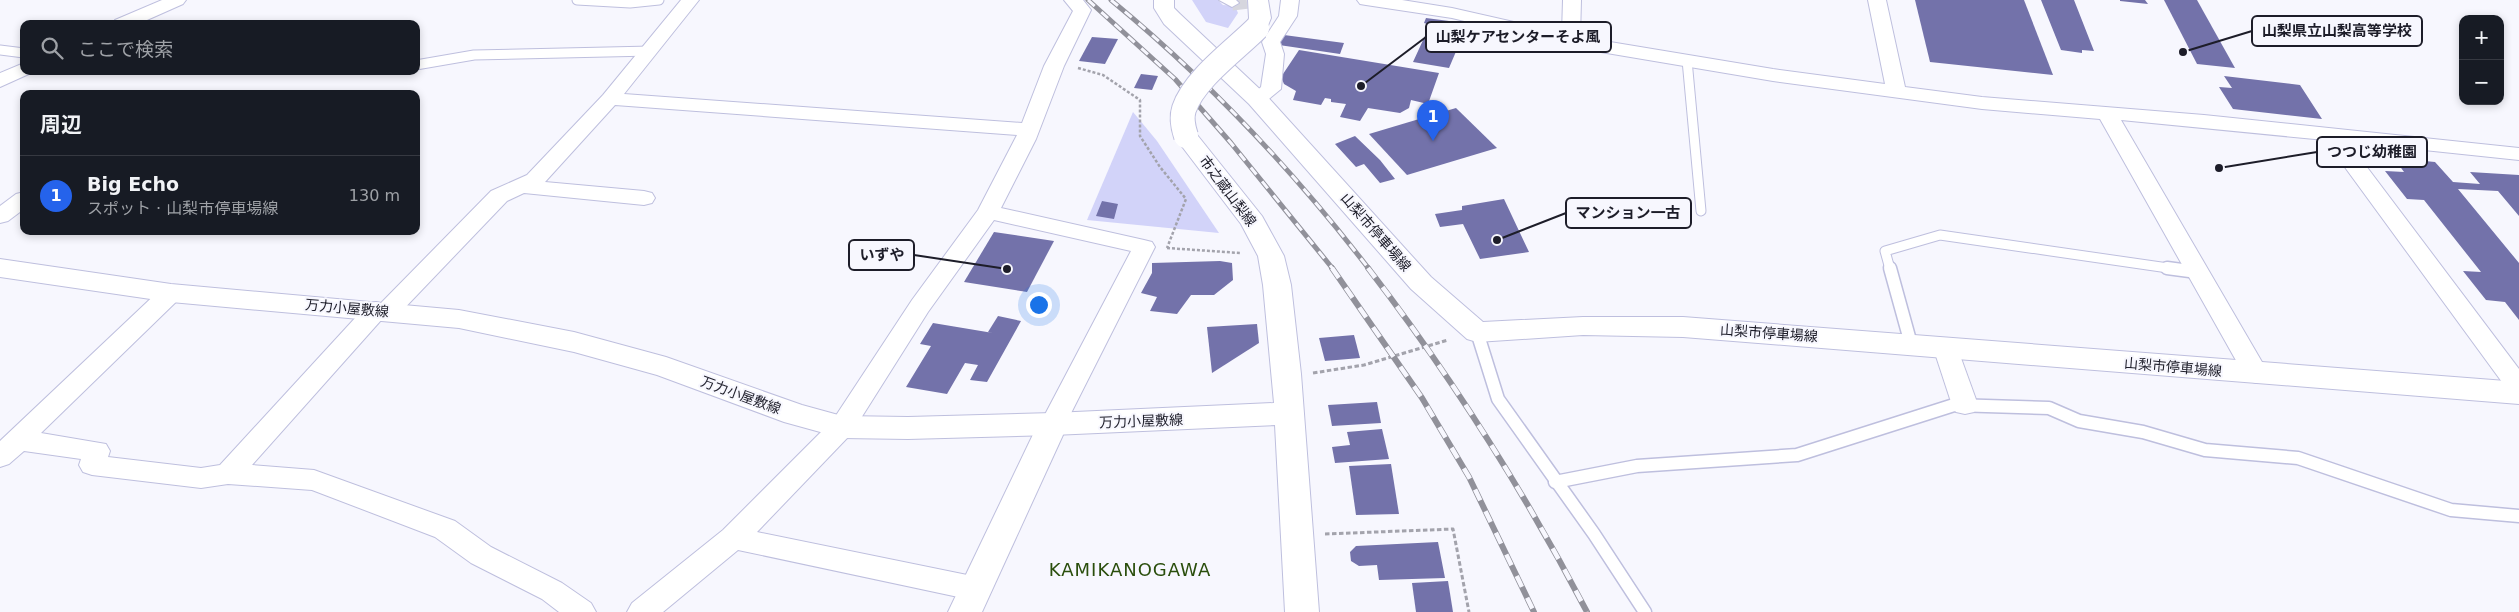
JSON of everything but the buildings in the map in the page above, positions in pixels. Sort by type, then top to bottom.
[{"type":"main road","name":"山梨市停車場線","points":[[1164,0],[1164,8],[1172,20],[1257,99],[1421,283],[1477,332],[1583,326],[1682,327],[1911,344],[2256,374],[2519,393]]},
{"type":"main road","name":"市之蔵山梨線","points":[[1258,0],[1260,18],[1257,28],[1204,80],[1184,107],[1182,120],[1186,136],[1253,222],[1271,256],[1277,285],[1290,413]]},
{"type":"main road","name":"万力小屋敷線","points":[[0,268],[171,293],[382,310],[460,319],[574,342],[666,367],[795,414],[842,427],[908,428],[1053,424],[1290,413]]},
{"type":"main road","points":[[1290,413],[1302,612]]},
{"type":"main road","points":[[971,600],[1053,424]]},
{"type":"street","points":[[131,20],[177,0]]},
{"type":"street","points":[[228,474],[382,310],[499,196],[535,180],[610,99],[651,51],[690,0]]},
{"type":"street","points":[[642,612],[733,538],[842,427],[920,306],[988,212],[1030,130],[1054,66],[1082,10],[1072,0]]},
{"type":"street","points":[[1257,99],[1271,89],[1275,54],[1271,42],[1288,16],[1290,0]]},
{"type":"street","points":[[1366,0],[1452,12],[1571,41],[1773,74],[1982,103],[2204,121],[2519,154]]},
{"type":"street","points":[[1571,41],[1572,0]]},
{"type":"street","points":[[1877,0],[1896,91]]},
{"type":"street","points":[[0,81],[20,71]]},
{"type":"street","points":[[610,99],[1030,130]]},
{"type":"street","points":[[2106,113],[2256,374]]},
{"type":"street","points":[[2333,136],[2519,387]]},
{"type":"street","points":[[521,186],[644,198]]},
{"type":"street","points":[[0,216],[20,203]]},
{"type":"street","points":[[988,212],[1081,231],[1144,247],[1053,424]]},
{"type":"street","points":[[9,448],[171,293]]},
{"type":"street","points":[[1945,347],[1965,405]]},
{"type":"street","points":[[9,448],[97,451],[92,465],[200,478],[228,474],[314,480],[445,529],[480,555],[552,591],[581,612]]},
{"type":"street","points":[[733,538],[971,600]]},
{"type":"lane","points":[[576,0],[630,3],[659,0]]},
{"type":"lane","points":[[0,50],[20,52]]},
{"type":"lane","points":[[420,64],[474,55],[651,51]]},
{"type":"lane","points":[[1686,60],[1701,211]]},
{"type":"lane","points":[[1911,344],[1885,251],[1940,235],[2197,272]]},
{"type":"lane","points":[[1477,332],[1498,400],[1594,534],[1645,612]]},
{"type":"lane","points":[[1555,482],[1637,466],[1797,455],[1954,405],[1965,405],[2049,408],[2079,421],[2143,432],[2205,450],[2298,458],[2451,510],[2519,516]]},
{"type":"path","points":[[1054,66],[1072,66],[1103,75],[1140,100],[1140,136],[1160,167],[1186,199],[1167,248]]},
{"type":"path","points":[[1144,247],[1271,256]]},
{"type":"path","points":[[1319,373],[1394,358],[1477,332]]},
{"type":"path","points":[[1298,535],[1453,530],[1469,612]]},
{"type":"shaded area","points":[[1192,0],[1218,0],[1223,5],[1235,6],[1238,13],[1228,28],[1206,22]]},
{"type":"shaded area","points":[[1133,112],[1157,141],[1219,233],[1087,220]]},
{"type":"tunnel","points":[[1232,3],[1259,0]]},
{"type":"railway","points":[[1088,0],[1175,79],[1231,143],[1333,269]]},
{"type":"railway","points":[[1111,0],[1147,30],[1247,127],[1310,196],[1369,269]]},
{"type":"railway","points":[[1332,268],[1422,398],[1469,477],[1534,612]]},
{"type":"railway","points":[[1368,268],[1428,350],[1485,435],[1538,522],[1587,612]]},
{"type":"place","name":"山梨県立山梨高等学校","points":[[2183,52]]},
{"type":"place","name":"山梨ケアセンターそよ風","points":[[1361,86]]},
{"type":"place","name":"Big Echo","points":[[1433,141]]},
{"type":"place","name":"つつじ幼稚園","points":[[2219,168]]},
{"type":"place","name":"マンション一古","points":[[1497,240]]},
{"type":"place","name":"いずや","points":[[1007,269]]},
{"type":"district","name":"KAMIKANOGAWA","points":[[1130,569]]}]
